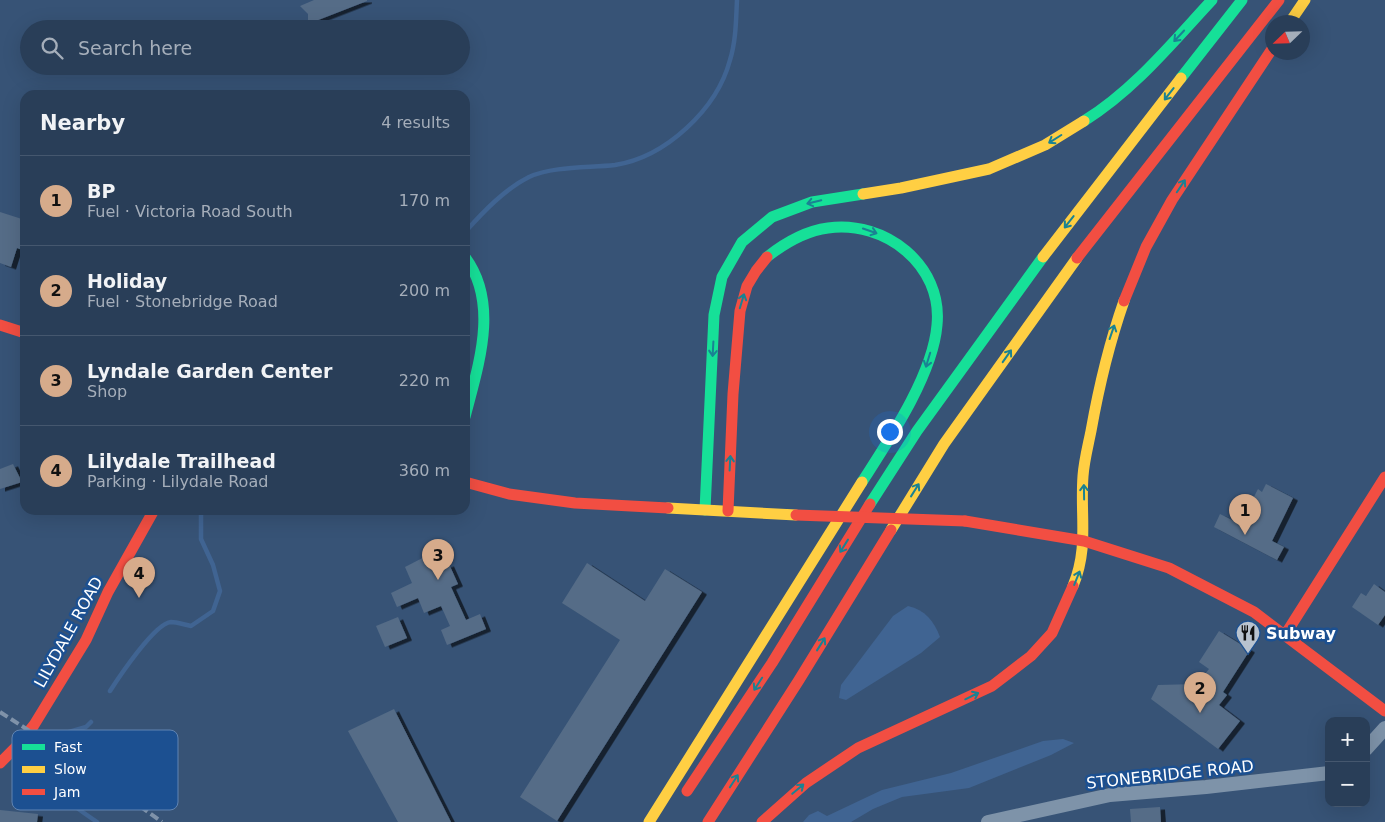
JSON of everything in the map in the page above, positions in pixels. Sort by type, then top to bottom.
[{"type":"main road","points":[[705,510],[714,315],[722,277],[742,242],[772,217],[812,202],[901,188],[989,168],[1045,145],[1097,114],[1142,75],[1212,0]]},
{"type":"main road","points":[[682,799],[772,663],[878,490],[918,431],[1060,234],[1242,0]]},
{"type":"main road","points":[[708,822],[944,444],[1078,256],[1280,0]]},
{"type":"main road","points":[[1295,15],[1306,0]]},
{"type":"main road","points":[[762,822],[806,782],[858,748],[992,686],[1031,656],[1052,633],[1080,570],[1084,541],[1085,467],[1099,385],[1110,340],[1125,296],[1146,247],[1172,200],[1265,60]]},
{"type":"main road","points":[[649,822],[799,584],[899,420],[925,370],[936,332],[938,308],[932,286],[921,264],[889,239],[866,229],[844,227],[821,228],[798,236],[777,248],[762,262],[747,286],[739,318],[728,511]]},
{"type":"main road","points":[[470,265],[482,292],[485,313],[484,334],[470,396]]},
{"type":"main road","points":[[0,325],[20,331]]},
{"type":"main road","points":[[1284,635],[1385,477]]},
{"type":"main road","points":[[470,483],[509,494],[576,503],[796,515],[965,521],[1084,541],[1169,568],[1254,612],[1385,711]]},
{"type":"main road","name":"LILYDALE ROAD","points":[[30,730],[86,640],[108,592],[151,515]]},
{"type":"main road","name":"LILYDALE ROAD","points":[[0,763],[12,751]]},
{"type":"street","points":[[1370,744],[1385,728]]},
{"type":"street","name":"STONEBRIDGE ROAD","points":[[988,822],[1110,795],[1325,774]]},
{"type":"water","points":[[908,606],[924,613],[935,626],[940,637],[921,653],[846,700],[839,698],[841,685],[893,616]]},
{"type":"water","points":[[1063,739],[1074,743],[1051,755],[969,788],[902,797],[873,809],[851,822],[803,822],[809,815],[818,811],[827,816],[882,790],[951,773],[1043,741]]},
{"type":"building","points":[[314,0],[367,0],[318,20],[308,20],[308,14],[300,6]]},
{"type":"building","points":[[0,212],[20,218],[20,249],[17,248],[11,267],[0,263]]},
{"type":"building","points":[[13,464],[20,478],[20,483],[0,489],[0,469]]},
{"type":"building","points":[[1266,484],[1293,498],[1272,541],[1284,547],[1277,560],[1214,527],[1220,514],[1240,524],[1258,489],[1262,492]]},
{"type":"building","points":[[436,551],[443,566],[449,564],[458,584],[451,587],[466,620],[480,614],[486,629],[447,645],[441,630],[450,626],[441,606],[424,613],[418,598],[397,607],[391,593],[412,583],[405,567]]},
{"type":"building","points":[[587,563],[645,601],[665,569],[702,592],[557,821],[520,797],[620,640],[562,603]]},
{"type":"building","points":[[1374,584],[1385,592],[1385,615],[1378,625],[1352,607],[1361,593],[1366,596]]},
{"type":"building","points":[[398,617],[407,638],[385,647],[376,626]]},
{"type":"building","points":[[1219,631],[1250,650],[1223,692],[1227,695],[1219,705],[1240,721],[1218,749],[1151,699],[1158,685],[1197,684],[1209,669],[1199,662]]},
{"type":"building","points":[[394,709],[451,822],[398,822],[348,731]]},
{"type":"building","points":[[1160,807],[1161,822],[1131,822],[1130,809]]},
{"type":"building","points":[[0,810],[38,814],[37,822],[0,822]]},
{"type":"waterway","points":[[470,227],[503,194],[529,177],[549,171],[615,165],[634,160],[653,152],[687,128],[714,96],[723,78],[733,45],[737,0]]},
{"type":"waterway","points":[[110,691],[121,674],[156,631],[171,622],[191,626],[213,611],[220,591],[213,565],[201,539],[201,515]]},
{"type":"waterway","points":[[76,730],[86,727],[91,722]]},
{"type":"waterway","points":[[81,810],[97,822]]},
{"type":"railway","points":[[0,712],[28,730]]},
{"type":"railway","points":[[145,810],[162,822]]},
{"type":"traffic: fast","points":[[1084,121],[1102,109],[1136,80],[1212,0]]},
{"type":"traffic: fast","points":[[1181,78],[1242,0]]},
{"type":"traffic: fast","points":[[705,510],[714,315],[722,277],[742,242],[772,217],[812,202],[863,194]]},
{"type":"traffic: fast","points":[[767,257],[789,242],[811,232],[820,229],[849,227],[870,231],[889,239],[906,251],[920,266],[931,283],[936,303],[937,325],[934,344],[927,365],[919,386],[897,427],[862,482]]},
{"type":"traffic: fast","points":[[870,504],[917,431],[1043,257]]},
{"type":"traffic: fast","points":[[470,265],[476,275],[482,295],[484,315],[480,356],[470,397]]},
{"type":"traffic: slow","points":[[1295,15],[1305,0]]},
{"type":"traffic: slow","points":[[1043,257],[1181,78]]},
{"type":"traffic: slow","points":[[863,194],[901,188],[989,169],[1045,145],[1084,121]]},
{"type":"traffic: slow","points":[[891,530],[944,444],[1077,258]]},
{"type":"traffic: slow","points":[[1073,586],[1081,558],[1083,531],[1082,491],[1085,459],[1105,365],[1124,301]]},
{"type":"traffic: slow","points":[[649,822],[862,482]]},
{"type":"traffic: slow","points":[[668,508],[796,515]]},
{"type":"traffic: jam","points":[[1077,258],[1279,0]]},
{"type":"traffic: jam","points":[[1124,301],[1146,247],[1172,200],[1265,60]]},
{"type":"traffic: jam","points":[[728,511],[733,394],[740,311],[747,286],[767,257]]},
{"type":"traffic: jam","points":[[0,325],[20,331]]},
{"type":"traffic: jam","points":[[1285,635],[1385,477]]},
{"type":"traffic: jam","points":[[470,483],[509,494],[575,503],[668,508]]},
{"type":"traffic: jam","points":[[687,791],[772,663],[870,504]]},
{"type":"traffic: jam","points":[[30,730],[86,640],[108,592],[151,515]]},
{"type":"traffic: jam","points":[[796,515],[965,521]]},
{"type":"traffic: jam","points":[[965,521],[1084,541],[1169,568],[1254,612],[1385,711]]},
{"type":"traffic: jam","points":[[708,822],[799,680],[891,530]]},
{"type":"traffic: jam","points":[[762,822],[806,783],[858,748],[992,686],[1031,656],[1052,633],[1073,586]]},
{"type":"traffic: jam","points":[[0,763],[12,751]]},
{"type":"place","name":"BP","points":[[1245,535]]},
{"type":"place","name":"Lyndale Garden Center","points":[[438,580]]},
{"type":"place","name":"Lilydale Trailhead","points":[[139,598]]},
{"type":"place","name":"Subway","points":[[1248,654]]},
{"type":"place","name":"Holiday","points":[[1200,713]]}]
